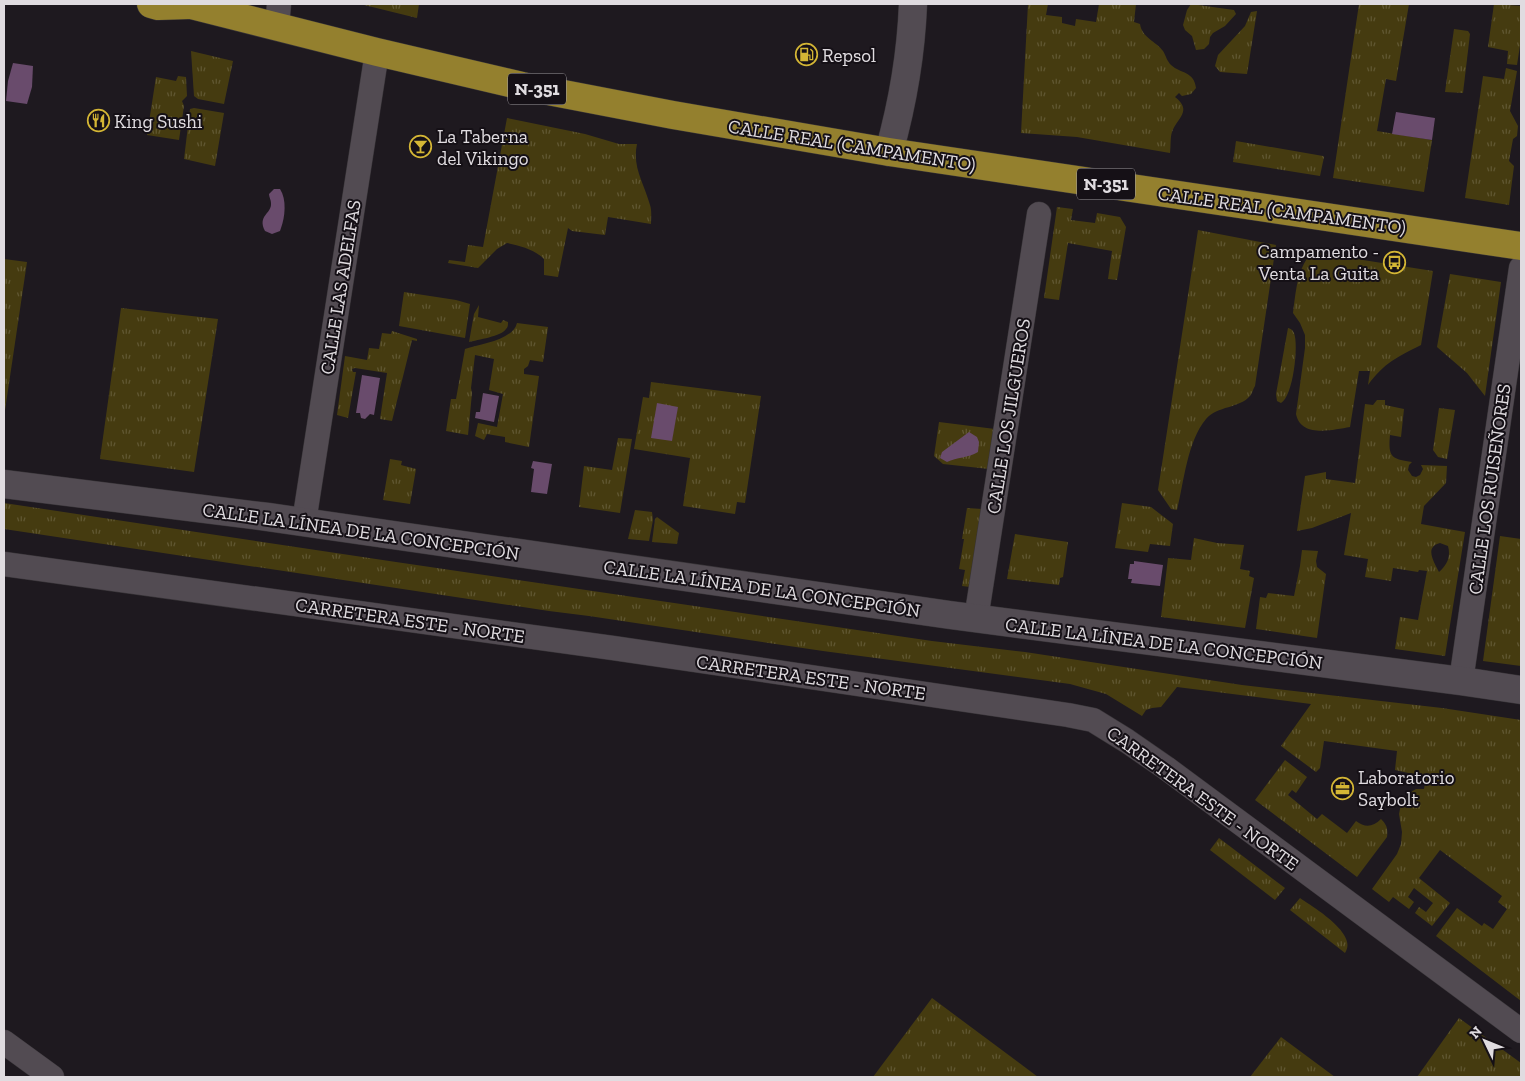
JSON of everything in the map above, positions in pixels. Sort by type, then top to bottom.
[{"type":"highway","name":"CALLE REAL (CAMPAMENTO)","points":[[151,4],[158,6],[188,5],[278,15],[377,52],[522,86],[638,109],[889,152],[1521,246]]},
{"type":"street","points":[[889,152],[908,63],[913,4]]},
{"type":"street","name":"CALLE LAS ADELFAS","points":[[304,522],[377,52]]},
{"type":"street","name":"CALLE LOS JILGUEROS","points":[[976,619],[1039,214]]},
{"type":"street","name":"CALLE LOS RUISEÑORES","points":[[1460,681],[1521,268]]},
{"type":"street","name":"CALLE LA LÍNEA DE LA CONCEPCIÓN","points":[[4,484],[304,522],[976,619],[1521,690]]},
{"type":"street","name":"CARRETERA ESTE - NORTE","points":[[4,564],[623,650],[1093,720],[1166,768],[1521,1031]]},
{"type":"street","points":[[4,1042],[52,1077]]},
{"type":"green space","points":[[360,4],[419,4],[417,18]]},
{"type":"green space","points":[[1028,4],[1048,4],[1046,15],[1062,17],[1062,23],[1075,26],[1076,19],[1096,22],[1099,4],[1136,4],[1134,22],[1140,24],[1143,33],[1163,51],[1171,65],[1193,78],[1195,82],[1196,88],[1191,94],[1182,96],[1179,93],[1175,97],[1183,106],[1183,111],[1172,132],[1170,153],[1077,137],[1021,133]]},
{"type":"green space","points":[[1191,4],[1234,10],[1236,14],[1225,26],[1213,33],[1209,44],[1204,49],[1196,50],[1192,36],[1185,30],[1183,25],[1187,10]]},
{"type":"green space","points":[[1359,4],[1409,4],[1396,81],[1386,79],[1377,131],[1432,140],[1424,192],[1333,178]]},
{"type":"green space","points":[[1494,4],[1521,6],[1521,39],[1517,65],[1507,64],[1508,51],[1488,47]]},
{"type":"green space","points":[[1257,11],[1247,74],[1220,72],[1215,66],[1218,55],[1245,26],[1251,12]]},
{"type":"green space","points":[[1454,29],[1468,31],[1470,34],[1463,93],[1445,92]]},
{"type":"green space","points":[[191,51],[233,61],[224,104],[198,99],[194,96]]},
{"type":"green space","points":[[1506,68],[1517,71],[1510,111],[1518,126],[1517,136],[1513,139],[1509,161],[1514,166],[1509,205],[1465,198],[1483,76],[1504,79]]},
{"type":"green space","points":[[178,76],[186,77],[187,96],[182,101],[184,106],[179,140],[147,135],[156,77],[176,81]]},
{"type":"green space","points":[[190,109],[224,113],[215,166],[184,159]]},
{"type":"green space","points":[[507,118],[585,134],[619,144],[637,144],[637,168],[651,207],[651,224],[608,217],[605,235],[572,231],[568,228],[558,277],[544,275],[544,259],[536,253],[507,243],[497,249],[478,268],[448,263],[449,260],[465,262],[468,245],[483,247]]},
{"type":"green space","points":[[1236,141],[1323,156],[1320,176],[1233,162]]},
{"type":"green space","points":[[1057,207],[1073,209],[1071,220],[1095,223],[1097,213],[1120,217],[1126,227],[1117,280],[1108,279],[1112,251],[1068,243],[1059,300],[1044,298]]},
{"type":"green space","points":[[1198,230],[1276,245],[1255,386],[1251,395],[1246,400],[1211,415],[1200,428],[1190,451],[1177,510],[1171,509],[1158,490]]},
{"type":"green space","points":[[1312,252],[1433,271],[1421,345],[1392,361],[1368,385],[1370,371],[1359,371],[1350,427],[1326,431],[1304,427],[1299,422],[1296,414],[1305,335],[1293,313],[1300,273]]},
{"type":"green space","points":[[4,259],[27,262],[4,417]]},
{"type":"green space","points":[[1450,274],[1501,282],[1485,396],[1467,373],[1437,347]]},
{"type":"green space","points":[[404,292],[470,304],[465,338],[399,326]]},
{"type":"green space","points":[[479,305],[478,317],[501,323],[503,320],[508,322],[508,326],[500,334],[469,342],[474,314]]},
{"type":"green space","points":[[121,308],[218,319],[194,472],[100,459]]},
{"type":"green space","points":[[517,323],[548,327],[543,362],[530,360],[528,366],[524,369],[524,374],[539,376],[529,447],[505,442],[505,437],[487,434],[484,440],[475,436],[478,423],[497,427],[503,394],[489,390],[494,359],[475,355],[468,435],[446,431],[451,399],[456,399],[465,349],[509,334]]},
{"type":"green space","points":[[1288,328],[1294,333],[1295,339],[1294,370],[1289,391],[1281,403],[1277,401],[1276,394]]},
{"type":"green space","points":[[392,331],[417,339],[417,341],[412,340],[392,421],[380,419],[387,373],[355,368],[352,369],[353,372],[356,372],[348,418],[337,415],[345,356],[367,360],[369,348],[379,349],[382,333],[391,334]]},
{"type":"green space","points":[[651,382],[761,396],[745,503],[737,502],[735,514],[683,506],[690,458],[634,449],[643,397],[649,398]]},
{"type":"green space","points":[[1377,400],[1385,400],[1385,405],[1404,409],[1401,437],[1390,435],[1390,448],[1392,456],[1395,458],[1412,462],[1408,470],[1412,476],[1420,475],[1423,469],[1421,465],[1447,466],[1446,483],[1424,506],[1421,524],[1465,532],[1445,656],[1395,649],[1400,617],[1418,620],[1427,571],[1419,570],[1418,572],[1393,568],[1391,581],[1365,577],[1368,559],[1344,555],[1351,513],[1312,528],[1297,531],[1305,476],[1326,472],[1326,479],[1355,483],[1365,404],[1373,405]],"holes":[[[1440,543],[1448,546],[1448,560],[1439,572],[1432,555],[1432,548]]]},
{"type":"green space","points":[[1439,408],[1455,410],[1447,459],[1438,457],[1433,450]]},
{"type":"green space","points":[[939,422],[995,429],[989,469],[943,464],[934,456]]},
{"type":"green space","points":[[618,438],[632,439],[620,513],[579,507],[584,466],[612,470]]},
{"type":"green space","points":[[390,459],[402,461],[401,465],[416,469],[410,504],[383,500]]},
{"type":"green space","points":[[4,503],[932,641],[1025,652],[1242,685],[1442,708],[1521,720],[1521,1001],[1436,936],[1457,908],[1482,926],[1484,923],[1493,929],[1507,909],[1498,902],[1502,896],[1440,850],[1419,878],[1450,903],[1432,926],[1415,913],[1419,907],[1426,912],[1433,903],[1414,888],[1408,897],[1414,902],[1409,909],[1393,897],[1389,902],[1372,889],[1397,854],[1401,844],[1402,832],[1399,814],[1401,804],[1411,792],[1416,789],[1424,789],[1426,777],[1395,770],[1397,751],[1324,741],[1320,768],[1316,772],[1281,746],[1311,704],[1177,687],[1161,707],[1146,710],[1142,716],[1106,694],[1070,684],[823,651],[4,529]]},
{"type":"green space","points":[[1122,503],[1151,507],[1173,524],[1170,546],[1150,544],[1148,552],[1115,548]]},
{"type":"green space","points":[[967,508],[982,509],[970,587],[962,586],[965,570],[959,569]]},
{"type":"green space","points":[[635,510],[652,512],[653,520],[649,541],[628,539]]},
{"type":"green space","points":[[657,517],[679,533],[677,544],[652,542],[655,519]]},
{"type":"green space","points":[[1015,534],[1068,542],[1063,577],[1060,578],[1059,585],[1007,579]]},
{"type":"green space","points":[[1500,536],[1521,539],[1521,666],[1483,661]]},
{"type":"green space","points":[[1194,538],[1217,543],[1244,545],[1240,569],[1250,571],[1249,576],[1254,578],[1245,628],[1161,617],[1168,558],[1191,560]]},
{"type":"green space","points":[[1302,550],[1318,551],[1317,567],[1326,574],[1317,638],[1256,629],[1260,597],[1266,598],[1268,593],[1294,596]]},
{"type":"green space","points":[[1285,760],[1307,777],[1296,793],[1292,790],[1288,795],[1317,819],[1322,814],[1347,833],[1356,821],[1369,826],[1381,819],[1385,823],[1387,837],[1357,877],[1255,800]]},
{"type":"green space","points":[[1219,838],[1285,888],[1275,900],[1210,850]]},
{"type":"green space","points":[[1300,898],[1324,914],[1340,930],[1346,938],[1348,946],[1345,953],[1290,910]]},
{"type":"green space","points":[[932,998],[1038,1077],[873,1077]]},
{"type":"green space","points":[[1459,1018],[1521,1063],[1521,1077],[1417,1077]]},
{"type":"green space","points":[[1281,1037],[1335,1077],[1250,1077]]},
{"type":"shaded area","points":[[13,63],[33,66],[32,87],[27,104],[6,101],[8,81]]},
{"type":"shaded area","points":[[1396,112],[1435,118],[1432,140],[1392,134]]},
{"type":"shaded area","points":[[274,189],[280,189],[284,198],[285,208],[280,231],[272,234],[265,231],[263,221],[271,207],[269,194]]},
{"type":"shaded area","points":[[362,375],[380,378],[374,415],[370,414],[365,419],[361,418],[360,413],[356,413]]},
{"type":"shaded area","points":[[483,393],[499,396],[494,422],[475,418],[476,412],[480,412]]},
{"type":"shaded area","points":[[657,403],[678,407],[672,441],[651,438]]},
{"type":"shaded area","points":[[969,432],[977,437],[979,442],[978,452],[947,462],[940,458],[942,452]]},
{"type":"shaded area","points":[[533,461],[552,464],[547,494],[531,492],[534,469],[531,468]]},
{"type":"shaded area","points":[[1134,561],[1163,565],[1160,586],[1131,583],[1132,579],[1128,579],[1130,564],[1134,564]]},
{"type":"place","name":"Repsol","points":[[806,55]]},
{"type":"place","name":"King Sushi","points":[[98,121]]},
{"type":"place","name":"La Taberna del Vikingo","points":[[421,147]]},
{"type":"place","name":"Campamento - Venta La Guita","points":[[1395,262]]},
{"type":"place","name":"Laboratorio Saybolt","points":[[1342,788]]}]
